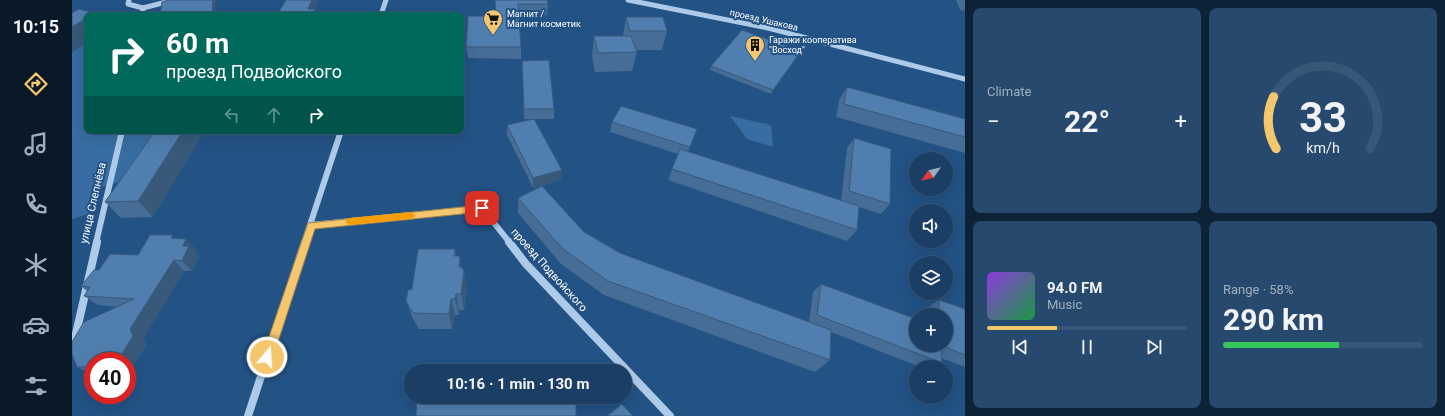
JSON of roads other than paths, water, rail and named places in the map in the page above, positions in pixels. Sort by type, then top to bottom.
[{"type":"street","points":[[129,0],[128,4],[142,8],[174,0]]},
{"type":"street","points":[[382,12],[386,0]]},
{"type":"street","name":"проезд Ушакова","points":[[628,0],[768,28],[965,79]]},
{"type":"street","name":"улица Слепнёва","points":[[72,351],[121,134]]},
{"type":"street","points":[[248,416],[341,134]]},
{"type":"street","name":"проезд Подвойского","points":[[311,225],[482,208],[526,264],[670,416]]},
{"type":"place","name":"Магнит / Магнит косметик","points":[[493,36]]},
{"type":"place","name":"Гаражи кооператива \"Восход\"","points":[[755,62]]}]
